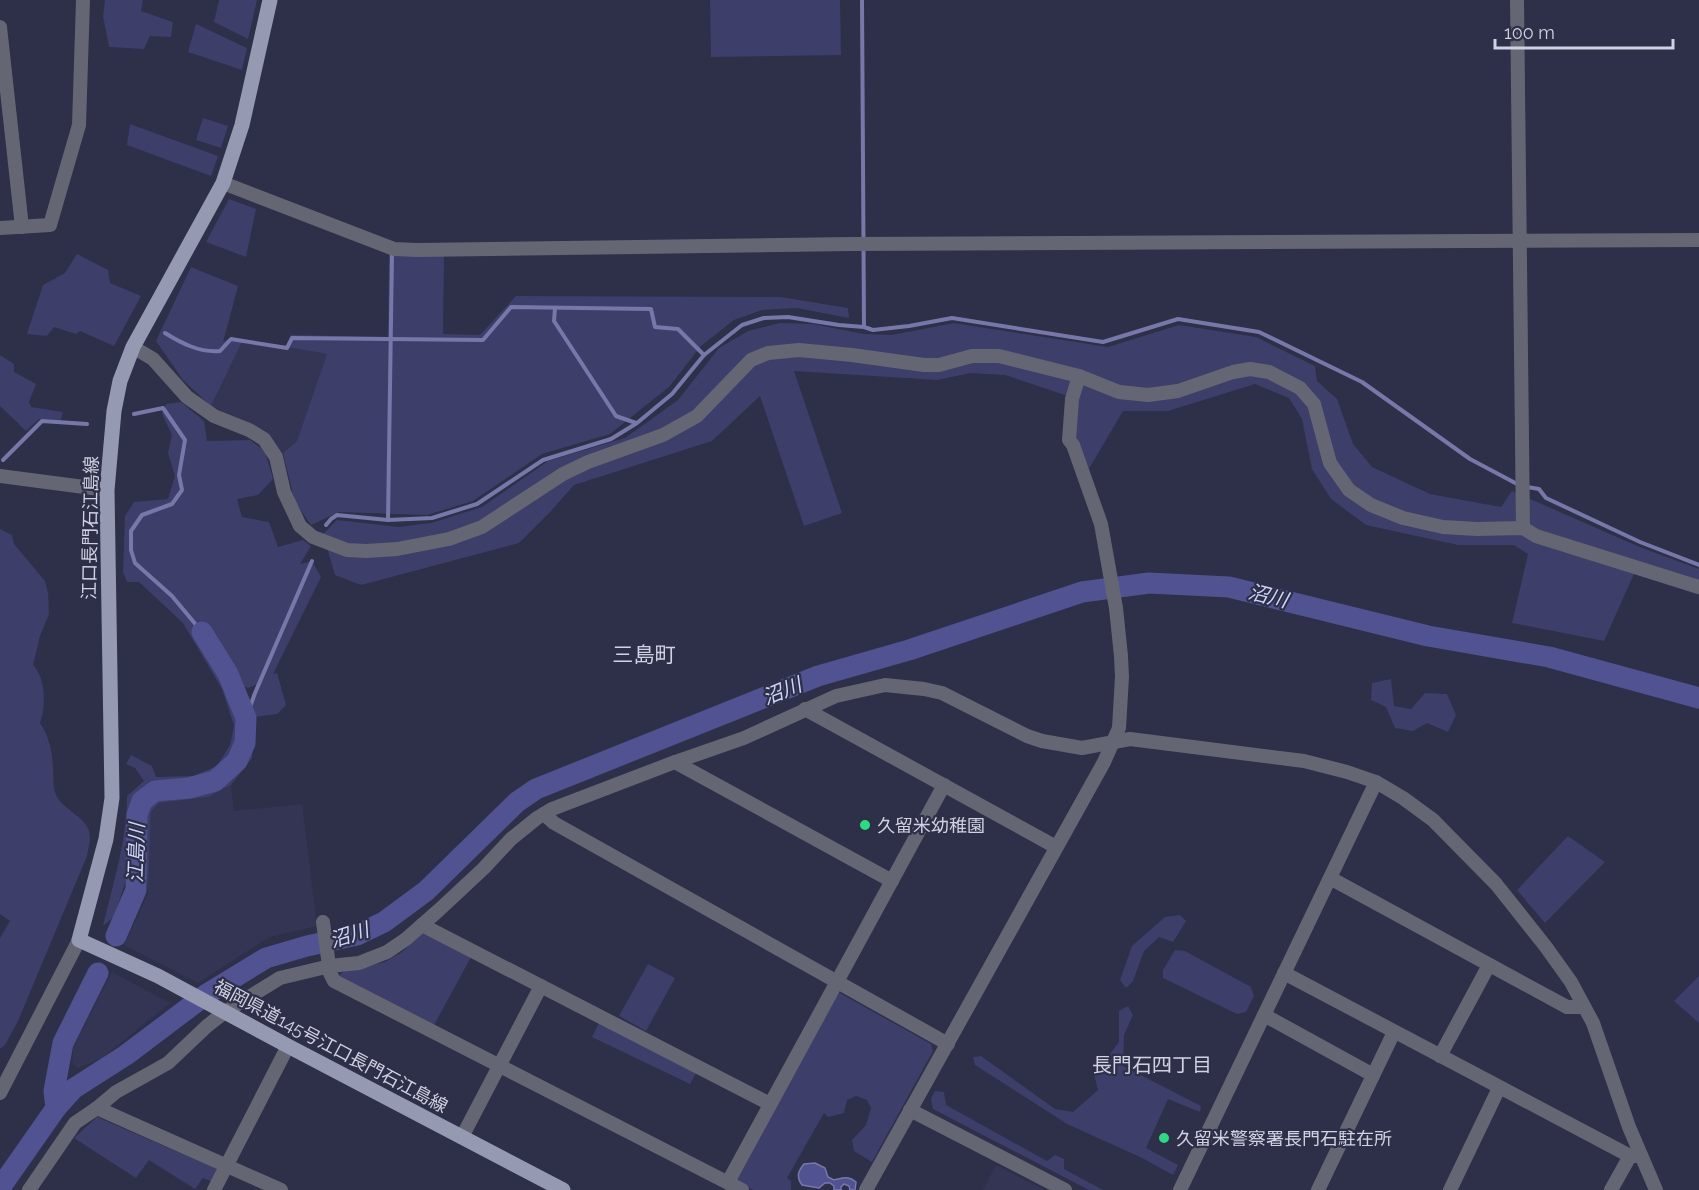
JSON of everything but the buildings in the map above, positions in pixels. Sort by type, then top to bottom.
[{"type":"main road","name":"江口長門石江島線","points":[[80,940],[106,839],[112,798],[107,490],[114,411],[120,381],[133,347],[223,183],[242,124],[270,0]]},
{"type":"main road","name":"福岡県道145号江口長門石江島線","points":[[80,940],[167,980],[563,1190]]},
{"type":"street","points":[[0,228],[50,225],[79,125],[83,0]]},
{"type":"street","points":[[1517,0],[1523,528]]},
{"type":"street","points":[[0,27],[22,227]]},
{"type":"street","points":[[223,183],[394,249],[852,244],[1699,240]]},
{"type":"street","points":[[133,347],[153,359],[187,397],[214,416],[249,430],[264,439],[276,457],[284,492],[300,526],[313,537],[347,550],[397,549],[450,539],[482,527],[563,474],[588,462],[663,435],[697,416],[751,360],[768,353],[799,350],[924,365],[939,365],[972,356],[999,356],[1079,376],[1119,392],[1148,395],[1178,391],[1233,372],[1250,369],[1269,372],[1300,388],[1314,404],[1330,463],[1349,490],[1371,505],[1403,518],[1443,527],[1523,528],[1536,536],[1699,587]]},
{"type":"street","points":[[866,1190],[1056,847],[1119,728],[1122,677],[1116,608],[1101,524],[1069,440],[1071,399],[1079,376]]},
{"type":"street","points":[[0,476],[107,490]]},
{"type":"street","points":[[29,1190],[75,1123],[116,1092],[168,1063],[221,1010],[280,978],[330,966],[359,963],[387,952],[422,925],[484,868],[511,839],[544,814],[675,762],[744,738],[836,696],[885,685],[942,693],[1027,736],[1042,741],[1082,748],[1130,739],[1304,761],[1376,782],[1403,798],[1433,820],[1496,884],[1571,982],[1604,1052],[1635,1156],[1656,1190]]},
{"type":"street","points":[[805,709],[1056,847]]},
{"type":"street","points":[[675,762],[892,881]]},
{"type":"street","points":[[1180,1190],[1376,782]]},
{"type":"street","points":[[728,1182],[944,785]]},
{"type":"street","points":[[544,814],[554,823],[948,1044]]},
{"type":"street","points":[[1330,878],[1567,1007],[1584,1007]]},
{"type":"street","points":[[323,922],[330,973],[334,981],[742,1190]]},
{"type":"street","points":[[422,925],[770,1104]]},
{"type":"street","points":[[0,1093],[7,1068],[80,940]]},
{"type":"street","points":[[1440,1056],[1489,964]]},
{"type":"street","points":[[1284,974],[1499,1088],[1635,1156]]},
{"type":"street","points":[[462,1137],[541,986]]},
{"type":"street","points":[[1264,1015],[1373,1075]]},
{"type":"street","points":[[1318,1190],[1394,1032]]},
{"type":"street","points":[[214,1190],[288,1046]]},
{"type":"street","points":[[1450,1190],[1499,1088]]},
{"type":"street","points":[[97,1108],[281,1190]]},
{"type":"street","points":[[910,1110],[1065,1190]]},
{"type":"street","points":[[1611,1190],[1635,1156]]},
{"type":"shaded area","points":[[105,0],[143,0],[141,11],[173,22],[171,37],[150,36],[144,49],[109,47],[103,16]]},
{"type":"shaded area","points":[[219,0],[257,0],[248,39],[214,22]]},
{"type":"shaded area","points":[[710,0],[840,0],[841,55],[711,57]]},
{"type":"shaded area","points":[[196,24],[247,48],[242,70],[188,52]]},
{"type":"shaded area","points":[[203,118],[228,126],[221,148],[196,140]]},
{"type":"shaded area","points":[[130,124],[218,156],[211,176],[127,145]]},
{"type":"shaded area","points":[[229,199],[256,209],[246,257],[206,242]]},
{"type":"shaded area","points":[[77,254],[108,270],[110,283],[141,296],[114,346],[80,331],[76,334],[54,327],[47,336],[27,334],[43,285],[65,273]]},
{"type":"shaded area","points":[[389,254],[444,254],[443,334],[480,335],[516,296],[781,297],[848,308],[849,318],[797,308],[762,310],[734,320],[701,346],[669,387],[610,434],[542,454],[473,501],[427,515],[339,512],[311,525],[295,502],[283,453],[297,441],[327,354],[286,347],[291,335],[388,337]]},
{"type":"shaded area","points":[[191,267],[238,286],[223,342],[230,338],[243,340],[211,406],[183,380],[156,341]]},
{"type":"shaded area","points":[[780,323],[813,324],[864,334],[892,335],[954,323],[1108,347],[1179,325],[1256,337],[1315,366],[1317,381],[1337,399],[1353,444],[1372,467],[1430,494],[1501,507],[1512,491],[1642,548],[1699,569],[1699,595],[1634,574],[1604,641],[1512,623],[1528,554],[1514,545],[1458,545],[1366,525],[1331,499],[1312,469],[1302,419],[1289,398],[1255,384],[1168,411],[1123,411],[1087,472],[1074,436],[1068,396],[1005,375],[971,373],[937,380],[794,371],[842,513],[804,526],[760,396],[712,441],[574,485],[519,543],[361,585],[335,575],[323,534],[337,520],[398,527],[431,523],[482,507],[548,461],[625,438],[678,400],[719,348],[748,331]]},
{"type":"shaded area","points":[[243,340],[327,354],[297,441],[283,453],[266,431],[211,406]]},
{"type":"shaded area","points":[[0,355],[14,364],[14,372],[36,384],[29,402],[31,407],[63,412],[61,420],[39,419],[26,431],[0,406]]},
{"type":"shaded area","points":[[181,402],[204,421],[207,441],[250,440],[265,451],[273,479],[258,495],[237,499],[242,517],[269,522],[278,547],[303,540],[311,546],[300,564],[312,561],[321,577],[273,674],[277,673],[286,705],[277,714],[255,717],[252,758],[231,785],[208,797],[159,803],[151,812],[148,894],[143,813],[151,801],[158,796],[205,790],[225,779],[245,756],[250,715],[258,684],[248,688],[229,681],[239,724],[234,749],[220,771],[188,783],[156,782],[142,793],[132,810],[126,880],[114,917],[103,926],[122,845],[127,796],[144,781],[135,768],[126,764],[131,755],[152,766],[156,777],[193,776],[217,766],[230,745],[234,726],[222,689],[183,623],[139,582],[127,582],[123,572],[125,516],[134,502],[168,499],[175,476],[168,453],[172,435],[162,414],[166,404]]},
{"type":"shaded area","points":[[0,529],[12,535],[14,544],[45,581],[49,614],[40,636],[33,665],[40,677],[44,692],[40,723],[51,749],[56,795],[86,824],[90,837],[87,856],[18,1021],[5,1045],[0,1049],[0,938],[10,921],[0,914]]},
{"type":"shaded area","points":[[1391,679],[1394,706],[1411,709],[1425,693],[1447,694],[1456,715],[1448,732],[1427,723],[1413,731],[1395,728],[1386,707],[1371,700],[1372,683]]},
{"type":"shaded area","points":[[231,785],[234,811],[302,804],[317,926],[269,937],[198,983],[124,945],[148,894],[151,812],[159,803],[208,797]]},
{"type":"shaded area","points":[[1568,836],[1605,862],[1545,923],[1517,890]]},
{"type":"shaded area","points":[[1180,915],[1186,921],[1173,942],[1159,937],[1144,951],[1133,981],[1126,988],[1120,980],[1132,946],[1165,917]]},
{"type":"shaded area","points":[[422,933],[471,957],[433,1027],[340,979],[339,975],[385,962],[402,952]]},
{"type":"shaded area","points":[[1175,950],[1185,951],[1251,987],[1254,996],[1246,1012],[1237,1014],[1163,978],[1163,970]]},
{"type":"shaded area","points":[[648,964],[675,978],[646,1031],[619,1016]]},
{"type":"shaded area","points":[[112,972],[170,1003],[102,1058],[78,1068],[72,1063],[74,1045]]},
{"type":"shaded area","points":[[1699,976],[1699,1023],[1674,1001]]},
{"type":"shaded area","points":[[838,992],[931,1044],[933,1051],[872,1162],[854,1151],[852,1140],[866,1125],[871,1108],[867,1100],[856,1096],[847,1100],[844,1113],[828,1117],[824,1113],[787,1178],[791,1181],[791,1190],[753,1190],[736,1180]]},
{"type":"shaded area","points":[[1128,1006],[1133,1015],[1124,1035],[1123,1066],[1201,1106],[1200,1112],[1168,1099],[1146,1148],[1178,1165],[1173,1175],[1142,1158],[1067,1124],[975,1065],[973,1057],[981,1056],[1055,1109],[1073,1112],[1098,1090],[1094,1075],[1119,1042],[1119,1011]]},
{"type":"shaded area","points":[[599,1023],[696,1073],[690,1084],[592,1037]]},
{"type":"shaded area","points":[[935,1091],[944,1092],[946,1105],[1047,1161],[1055,1155],[1064,1159],[1064,1169],[1103,1190],[1089,1190],[933,1109],[931,1099]]},
{"type":"shaded area","points":[[97,1117],[217,1169],[213,1182],[203,1178],[195,1189],[149,1160],[136,1178],[74,1138]]},
{"type":"shaded area","points":[[815,1163],[825,1168],[828,1177],[834,1180],[850,1178],[856,1182],[855,1190],[850,1190],[849,1186],[844,1184],[841,1190],[834,1190],[834,1186],[830,1183],[825,1183],[819,1188],[802,1185],[798,1177],[800,1169],[804,1164]]},
{"type":"shaded area","points":[[996,1165],[1045,1190],[983,1190]]},
{"type":"waterway","points":[[862,0],[864,327]]},
{"type":"waterway","points":[[388,520],[392,254]]},
{"type":"waterway","points":[[165,333],[191,346],[213,351],[220,351],[231,339],[287,348],[292,338],[483,340],[511,307],[651,309],[655,327],[678,329],[704,355]]},
{"type":"waterway","points":[[555,308],[554,321],[616,416],[636,423]]},
{"type":"waterway","points":[[326,525],[337,515],[388,520],[432,518],[477,504],[543,460],[611,439],[637,423],[672,394],[704,355],[742,325],[764,318],[788,317],[873,330],[952,318],[1103,342],[1178,319],[1259,332],[1362,382],[1470,459],[1519,485]]},
{"type":"waterway","points":[[134,414],[163,408],[185,440],[179,475],[182,490],[172,504],[142,515],[131,531],[131,550],[135,563],[172,596],[202,632]]},
{"type":"waterway","points":[[3,460],[42,421],[87,424]]},
{"type":"waterway","points":[[1527,487],[1539,489],[1546,498],[1640,542],[1699,565]]},
{"type":"waterway","points":[[246,718],[312,561]]},
{"type":"waterway","name":"沼川","points":[[0,1188],[56,1108],[73,1089],[126,1055],[207,994],[266,958],[357,935],[384,922],[426,891],[517,802],[536,789],[818,676],[909,650],[1082,592],[1149,583],[1229,587],[1428,636],[1549,657],[1699,698]]},
{"type":"waterway","name":"江島川","points":[[116,936],[136,890],[137,815],[142,801],[155,791],[189,788],[215,781],[237,761],[245,743],[246,718],[228,674],[202,632]]},
{"type":"waterway","name":"江島川","points":[[56,1108],[54,1091],[63,1043],[98,973]]},
{"type":"place","name":"久留米幼稚園","points":[[865,825]]},
{"type":"place","name":"久留米警察署長門石駐在所","points":[[1164,1138]]},
{"type":"district","name":"三島町","points":[[644,654]]},
{"type":"district","name":"長門石四丁目","points":[[1152,1065]]}]
